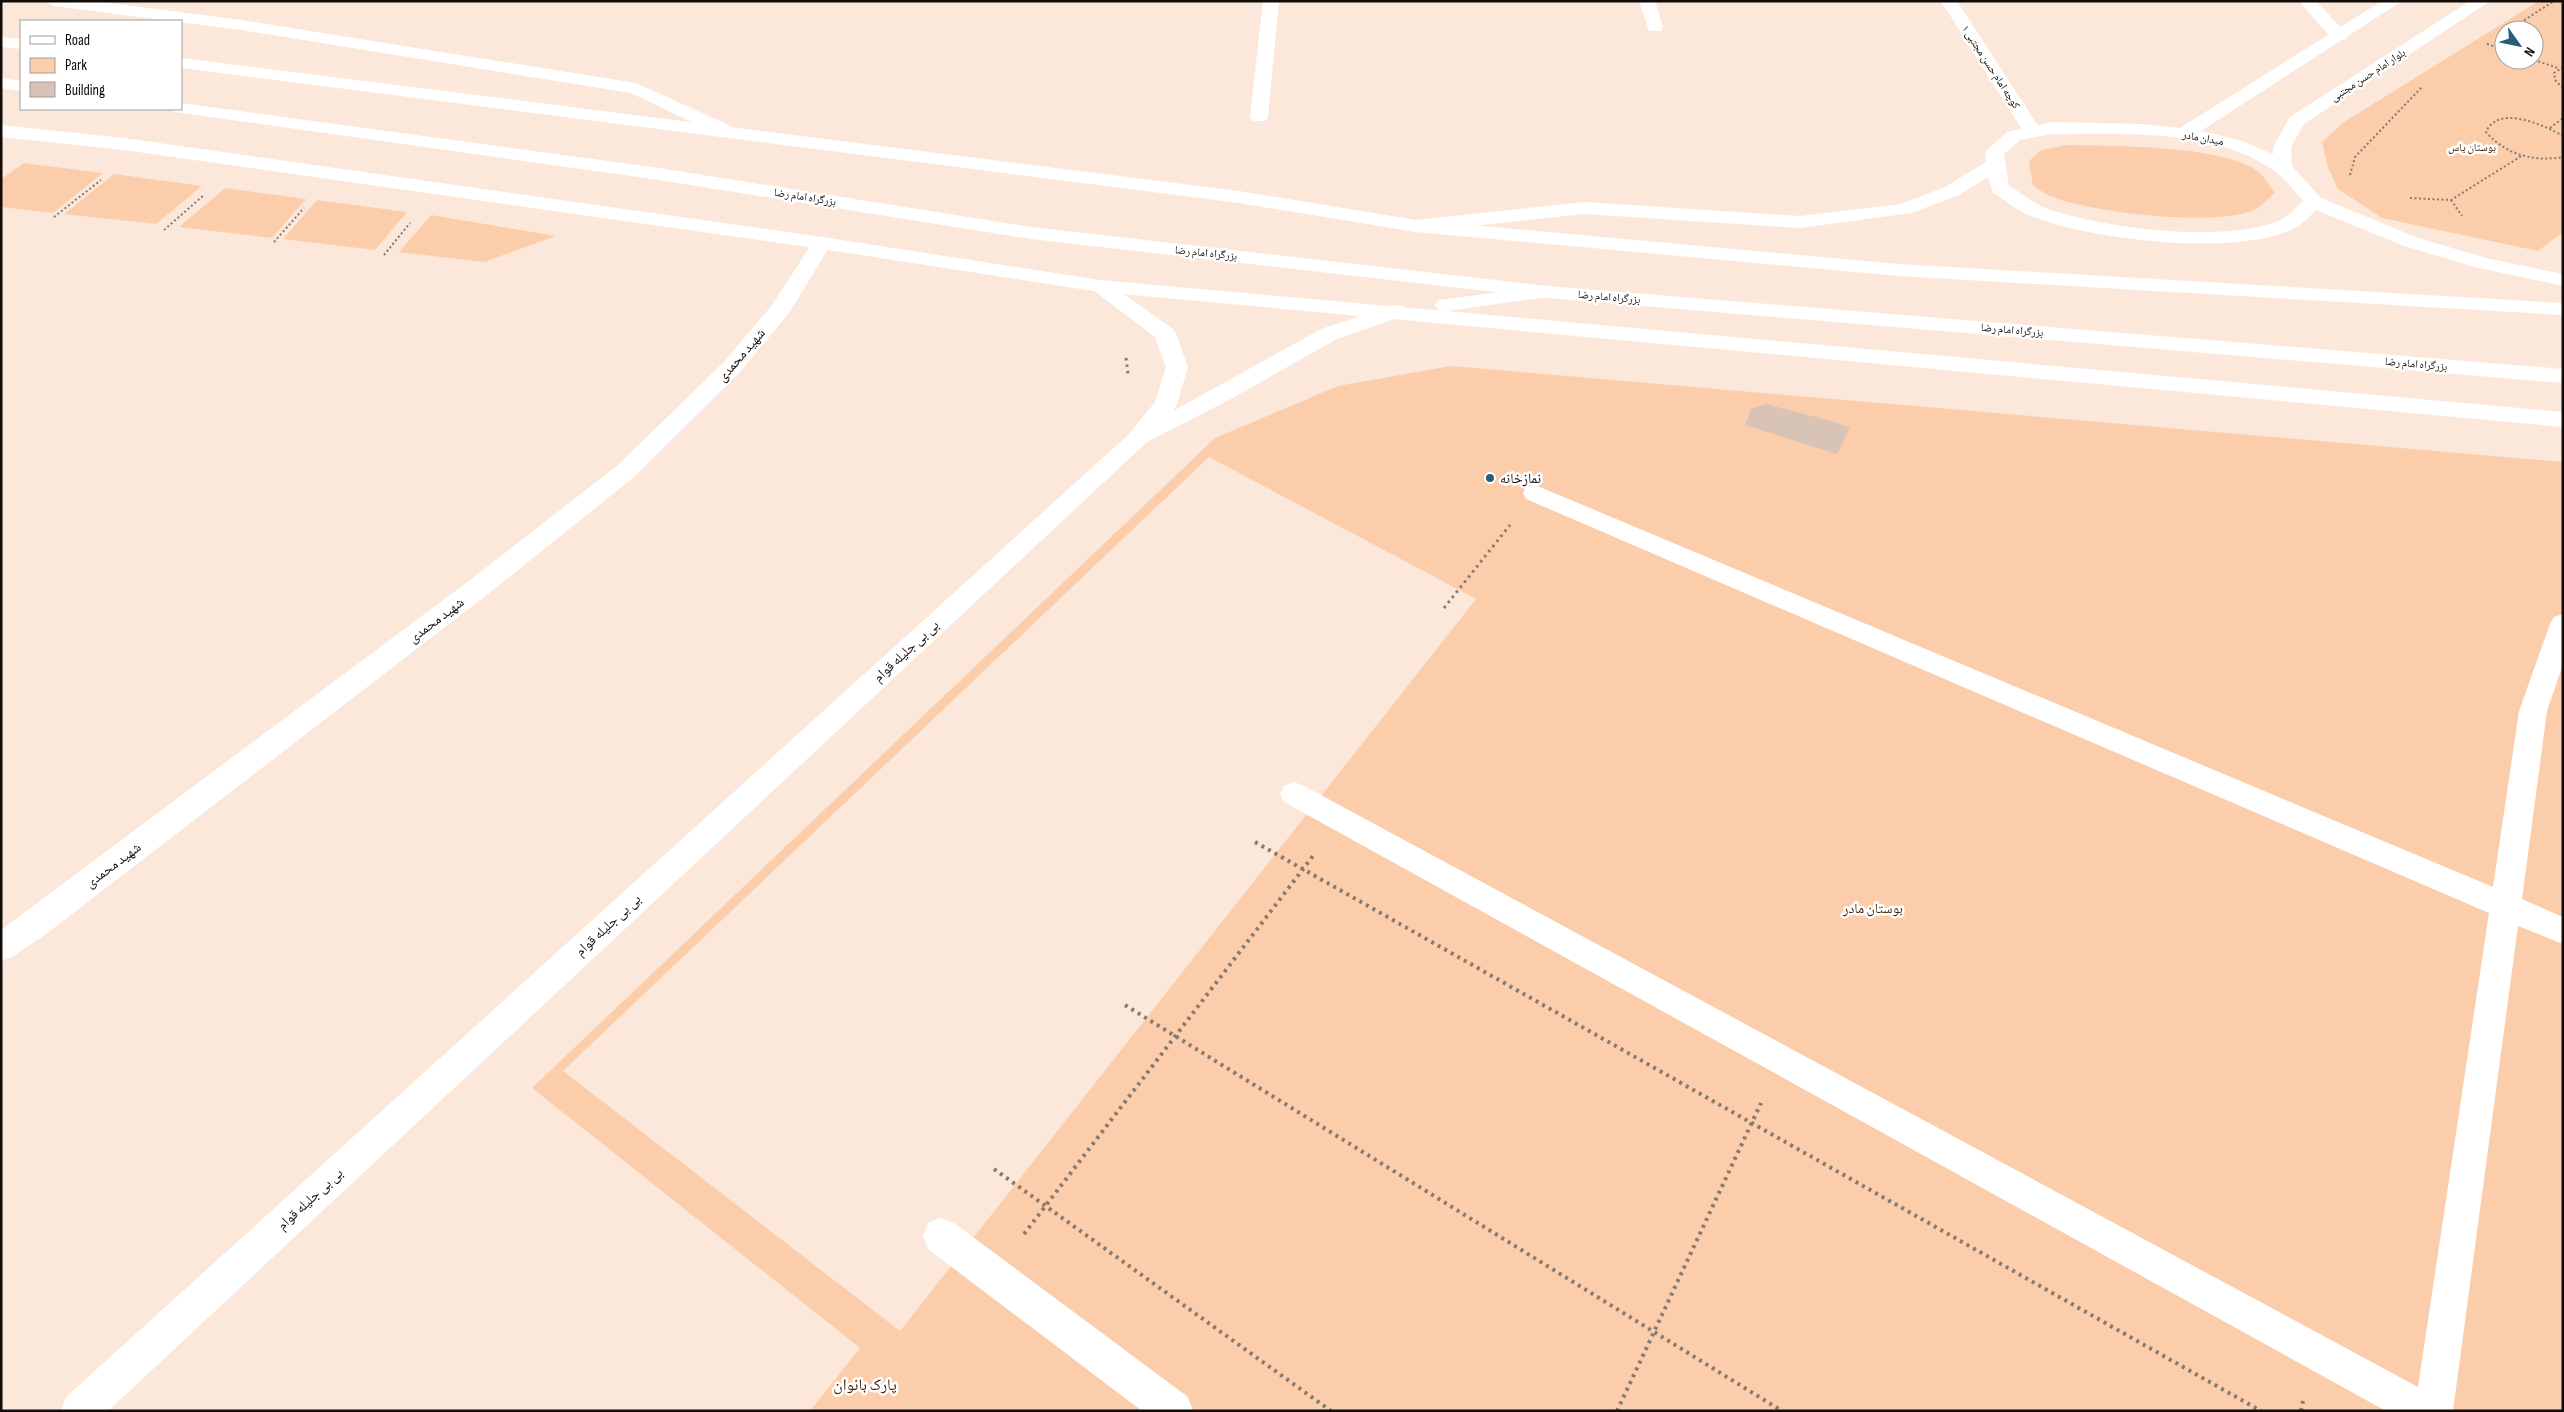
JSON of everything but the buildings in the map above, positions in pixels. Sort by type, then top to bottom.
[{"type":"main road","points":[[54,1],[241,26],[636,88],[724,130]]},
{"type":"main road","points":[[1259,117],[1271,1]]},
{"type":"main road","points":[[1647,1],[1655,27]]},
{"type":"main road","name":"کوچه امام حسن مجتبی ۱","points":[[1949,1],[2033,132]]},
{"type":"main road","points":[[2307,1],[2339,36]]},
{"type":"main road","points":[[2183,134],[2394,1]]},
{"type":"main road","name":"بلوار امام حسن مجتبی","points":[[2283,168],[2282,147],[2297,121],[2482,1]]},
{"type":"main road","points":[[1,42],[20,44]]},
{"type":"main road","points":[[182,63],[724,130],[1240,197],[1416,226],[1899,270],[2563,309]]},
{"type":"main road","points":[[1,83],[20,86]]},
{"type":"main road","points":[[2238,99],[2226,114],[2226,122],[2239,135],[2258,139],[2274,138],[2287,134],[2297,121]]},
{"type":"main road","name":"بزرگراه امام رضا","points":[[182,108],[659,174],[1031,234],[1548,292],[2563,376]]},
{"type":"main road","name":"میدان مادر","points":[[1996,164],[1994,152],[2014,136],[2052,128],[2118,129],[2183,134],[2242,146],[2283,168],[2314,202]]},
{"type":"main road","points":[[1,131],[124,144],[822,243],[1100,286],[2563,420]]},
{"type":"main road","points":[[1416,226],[1584,208],[1800,222],[1905,209],[1952,191],[1996,164],[2000,189],[2036,211],[2098,227],[2174,236],[2250,236],[2285,226],[2314,202],[2411,242],[2482,263],[2563,280]]},
{"type":"main road","name":"شهید محمدی","points":[[1,947],[43,918],[456,605],[626,471],[732,367],[781,308],[822,243]]},
{"type":"main road","points":[[1100,286],[1165,334],[1177,367],[1166,404],[1136,440]]},
{"type":"main road","points":[[1136,440],[1220,396],[1329,334],[1395,312],[1548,292]]},
{"type":"main road","name":"بی بی جلیله قوام","points":[[80,1411],[1136,440]]},
{"type":"main road","points":[[1535,493],[2563,931]]},
{"type":"main road","points":[[2434,1411],[2532,711],[2563,624]]},
{"type":"main road","points":[[1294,794],[2425,1411]]},
{"type":"main road","points":[[941,1236],[1174,1411]]},
{"type":"path","points":[[2525,20],[2554,1]]},
{"type":"path","points":[[2480,48],[2493,40]]},
{"type":"path","points":[[2487,44],[2494,46]]},
{"type":"path","points":[[2544,63],[2558,68],[2563,67]]},
{"type":"path","points":[[2558,68],[2554,73],[2555,80],[2563,88]]},
{"type":"path","points":[[2349,176],[2354,157],[2427,82]]},
{"type":"path","points":[[2550,128],[2563,118]]},
{"type":"path","points":[[2563,136],[2550,128],[2510,119],[2491,122],[2487,126],[2486,132],[2499,144],[2523,155],[2547,159],[2563,157]]},
{"type":"path","points":[[2451,200],[2523,155]]},
{"type":"path","points":[[54,217],[106,176]]},
{"type":"path","points":[[164,230],[211,189]]},
{"type":"path","points":[[274,242],[309,202]]},
{"type":"path","points":[[384,255],[415,217]]},
{"type":"path","points":[[1444,608],[1535,493]]},
{"type":"path","points":[[993,1275],[1341,820]]},
{"type":"path","points":[[1255,842],[2261,1411]]},
{"type":"path","points":[[1125,1005],[1782,1411]]},
{"type":"path","points":[[1617,1411],[1782,1060]]},
{"type":"path","points":[[994,1169],[1331,1411]]},
{"type":"green space","name":"بوستان یاس","points":[[2539,1],[2563,1],[2563,232],[2538,251],[2382,218],[2338,189],[2328,168],[2322,142],[2344,122],[2494,29],[2494,70],[2544,70],[2544,20],[2508,20]]},
{"type":"green space","points":[[2067,145],[2169,149],[2224,157],[2246,164],[2261,174],[2275,193],[2254,210],[2236,215],[2212,217],[2184,218],[2124,213],[2072,203],[2051,196],[2033,186],[2029,161],[2041,150]]},
{"type":"green space","points":[[24,163],[103,173],[53,213],[1,207],[1,179]]},
{"type":"green space","points":[[114,174],[202,186],[156,224],[64,214]]},
{"type":"green space","points":[[225,188],[306,199],[272,238],[179,227]]},
{"type":"green space","points":[[317,200],[407,212],[375,250],[283,239]]},
{"type":"green space","points":[[431,215],[556,236],[484,262],[399,252]]},
{"type":"green space","name":"بوستان مادر","points":[[1451,366],[2563,462],[2563,1411],[810,1411],[860,1348],[532,1088],[1215,438],[1338,386]],"holes":[[[1209,457],[1476,599],[900,1331],[563,1071]]]},
{"type":"place","name":"نمازخانه","points":[[1490,478]]},
{"type":"park label","name":"پارک بانوان","points":[[865,1385]]}]
